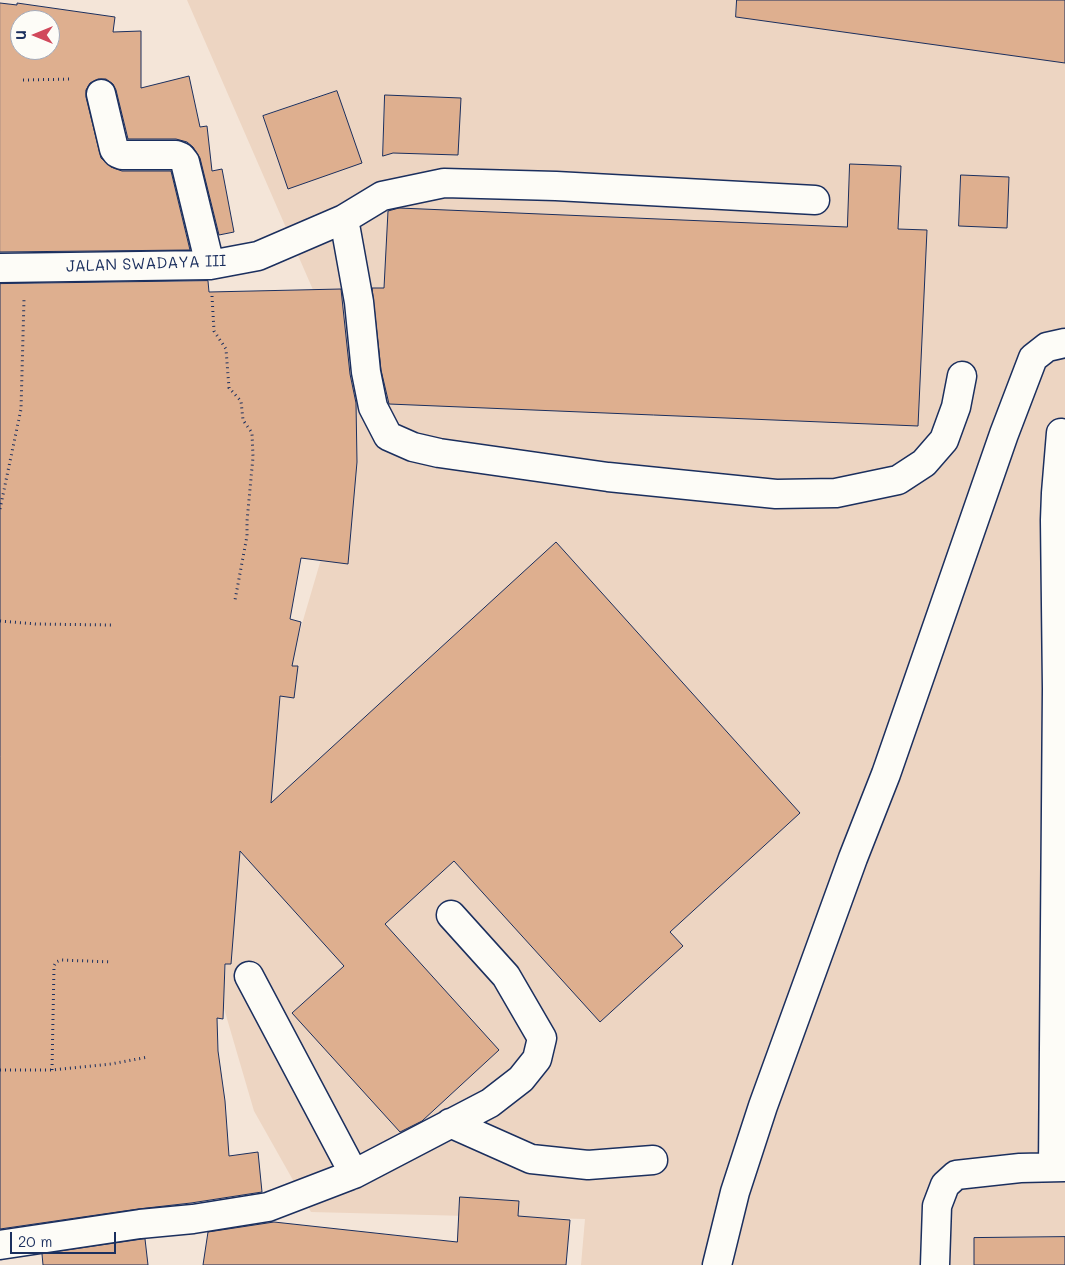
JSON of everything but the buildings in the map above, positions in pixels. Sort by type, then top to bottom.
[{"type":"street","points":[[101,94],[114,149],[117,153],[176,155],[185,162],[210,265]]},
{"type":"street","name":"JALAN SWADAYA III","points":[[12,268],[210,265],[258,256],[344,218],[382,196],[444,183],[556,186],[814,200]]},
{"type":"street","points":[[344,218],[359,302],[366,372],[374,407],[388,436],[413,447],[608,477],[776,494],[836,493],[898,480],[924,463],[944,440],[956,407],[962,376]]},
{"type":"street","points":[[717,1265],[735,1192],[763,1106],[853,858],[886,774],[915,685],[976,518],[1004,434],[1033,358],[1047,347],[1065,344]]},
{"type":"street","points":[[935,1265],[937,1206],[945,1185],[956,1175],[1020,1168],[1059,1167],[1055,520],[1061,433]]},
{"type":"street","points":[[0,1245],[268,1207],[354,1174],[490,1103],[521,1079],[536,1059],[542,1038],[506,976],[452,915]]},
{"type":"street","points":[[249,976],[354,1174]]},
{"type":"street","points":[[450,1123],[531,1159],[588,1165],[653,1160]]},
{"type":"path","points":[[23,80],[82,79],[101,94]]},
{"type":"path","points":[[210,265],[214,331],[226,349],[229,388],[241,401],[243,420],[252,433],[253,457],[247,536],[235,600]]},
{"type":"path","points":[[0,509],[21,409],[12,268]]},
{"type":"path","points":[[0,621],[36,624],[111,625]]},
{"type":"path","points":[[52,1070],[54,966],[56,962],[61,960],[112,962]]},
{"type":"path","points":[[0,1070],[52,1070],[111,1064],[148,1057]]},
{"type":"shaded area","points":[[187,0],[1065,0],[1065,1265],[581,1265],[585,1219],[311,1212],[254,1111],[223,1005],[236,828],[279,702],[342,488],[317,299]]}]
